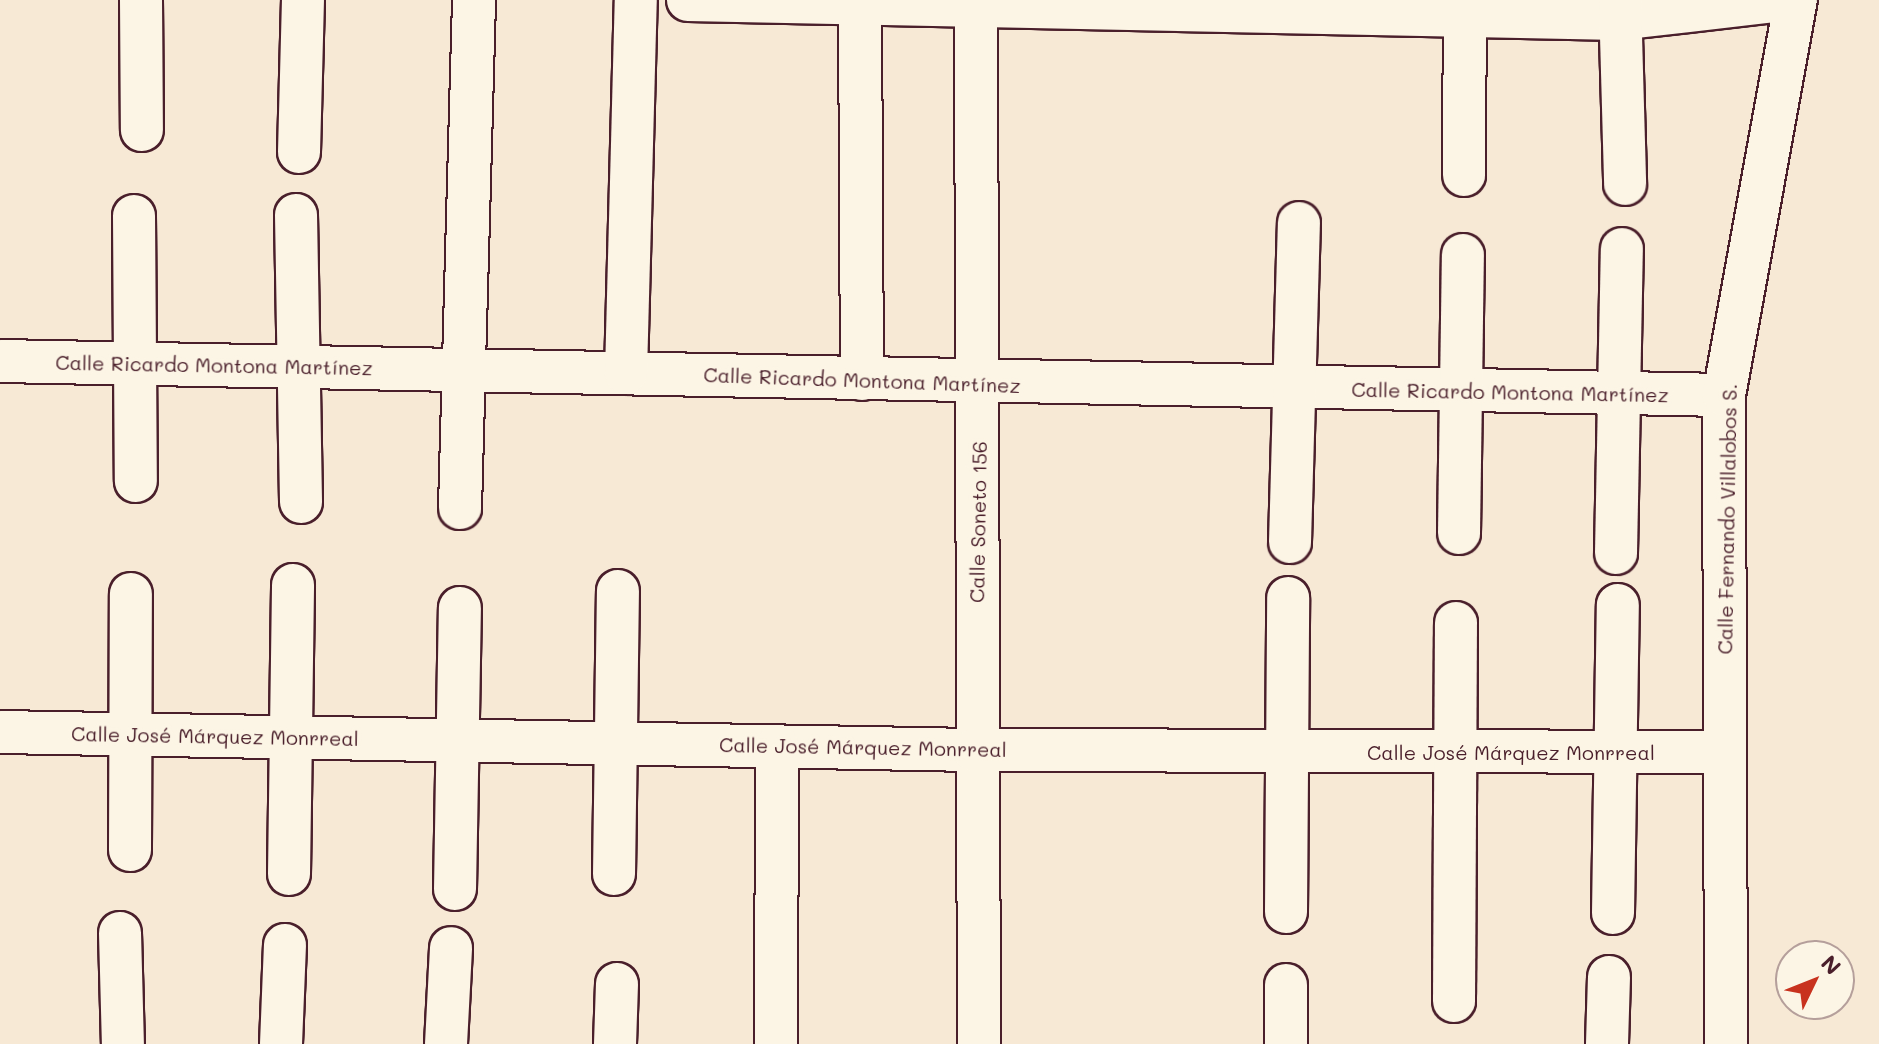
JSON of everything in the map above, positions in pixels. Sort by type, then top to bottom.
[{"type":"street","points":[[141,0],[142,130]]},
{"type":"street","points":[[299,152],[303,0]]},
{"type":"street","points":[[460,508],[474,0]]},
{"type":"street","points":[[626,373],[636,0]]},
{"type":"street","points":[[688,0],[1619,10],[1784,0]]},
{"type":"street","name":"Calle Fernando Villalobos S.","points":[[1726,1044],[1724,395],[1796,0]]},
{"type":"street","name":"Calle Soneto 156","points":[[976,2],[981,384],[974,750],[979,1044]]},
{"type":"street","points":[[860,4],[862,379]]},
{"type":"street","points":[[1464,175],[1465,8]]},
{"type":"street","points":[[1619,10],[1625,184]]},
{"type":"street","points":[[296,215],[301,502]]},
{"type":"street","points":[[134,216],[136,481]]},
{"type":"street","points":[[1290,542],[1297,387],[1299,223]]},
{"type":"street","points":[[1616,553],[1624,394],[1622,249]]},
{"type":"street","points":[[1459,533],[1463,255]]},
{"type":"street","name":"Calle Ricardo Montona Martínez","points":[[0,361],[626,373],[981,384],[1724,395]]},
{"type":"street","points":[[289,874],[294,738],[293,585]]},
{"type":"street","points":[[614,874],[613,742],[618,591]]},
{"type":"street","points":[[130,850],[131,594]]},
{"type":"street","points":[[1286,912],[1288,598]]},
{"type":"street","points":[[1613,913],[1618,605]]},
{"type":"street","points":[[455,889],[453,741],[460,608]]},
{"type":"street","points":[[1454,1001],[1456,623]]},
{"type":"street","name":"Calle José Márquez Monrreal","points":[[0,732],[974,750],[1725,752]]},
{"type":"street","points":[[776,1044],[777,746]]},
{"type":"street","points":[[120,933],[123,1044]]},
{"type":"street","points":[[281,1044],[285,945]]},
{"type":"street","points":[[446,1044],[451,948]]},
{"type":"street","points":[[1607,1044],[1609,977]]},
{"type":"street","points":[[615,1044],[617,984]]},
{"type":"street","points":[[1286,985],[1286,1044]]}]
